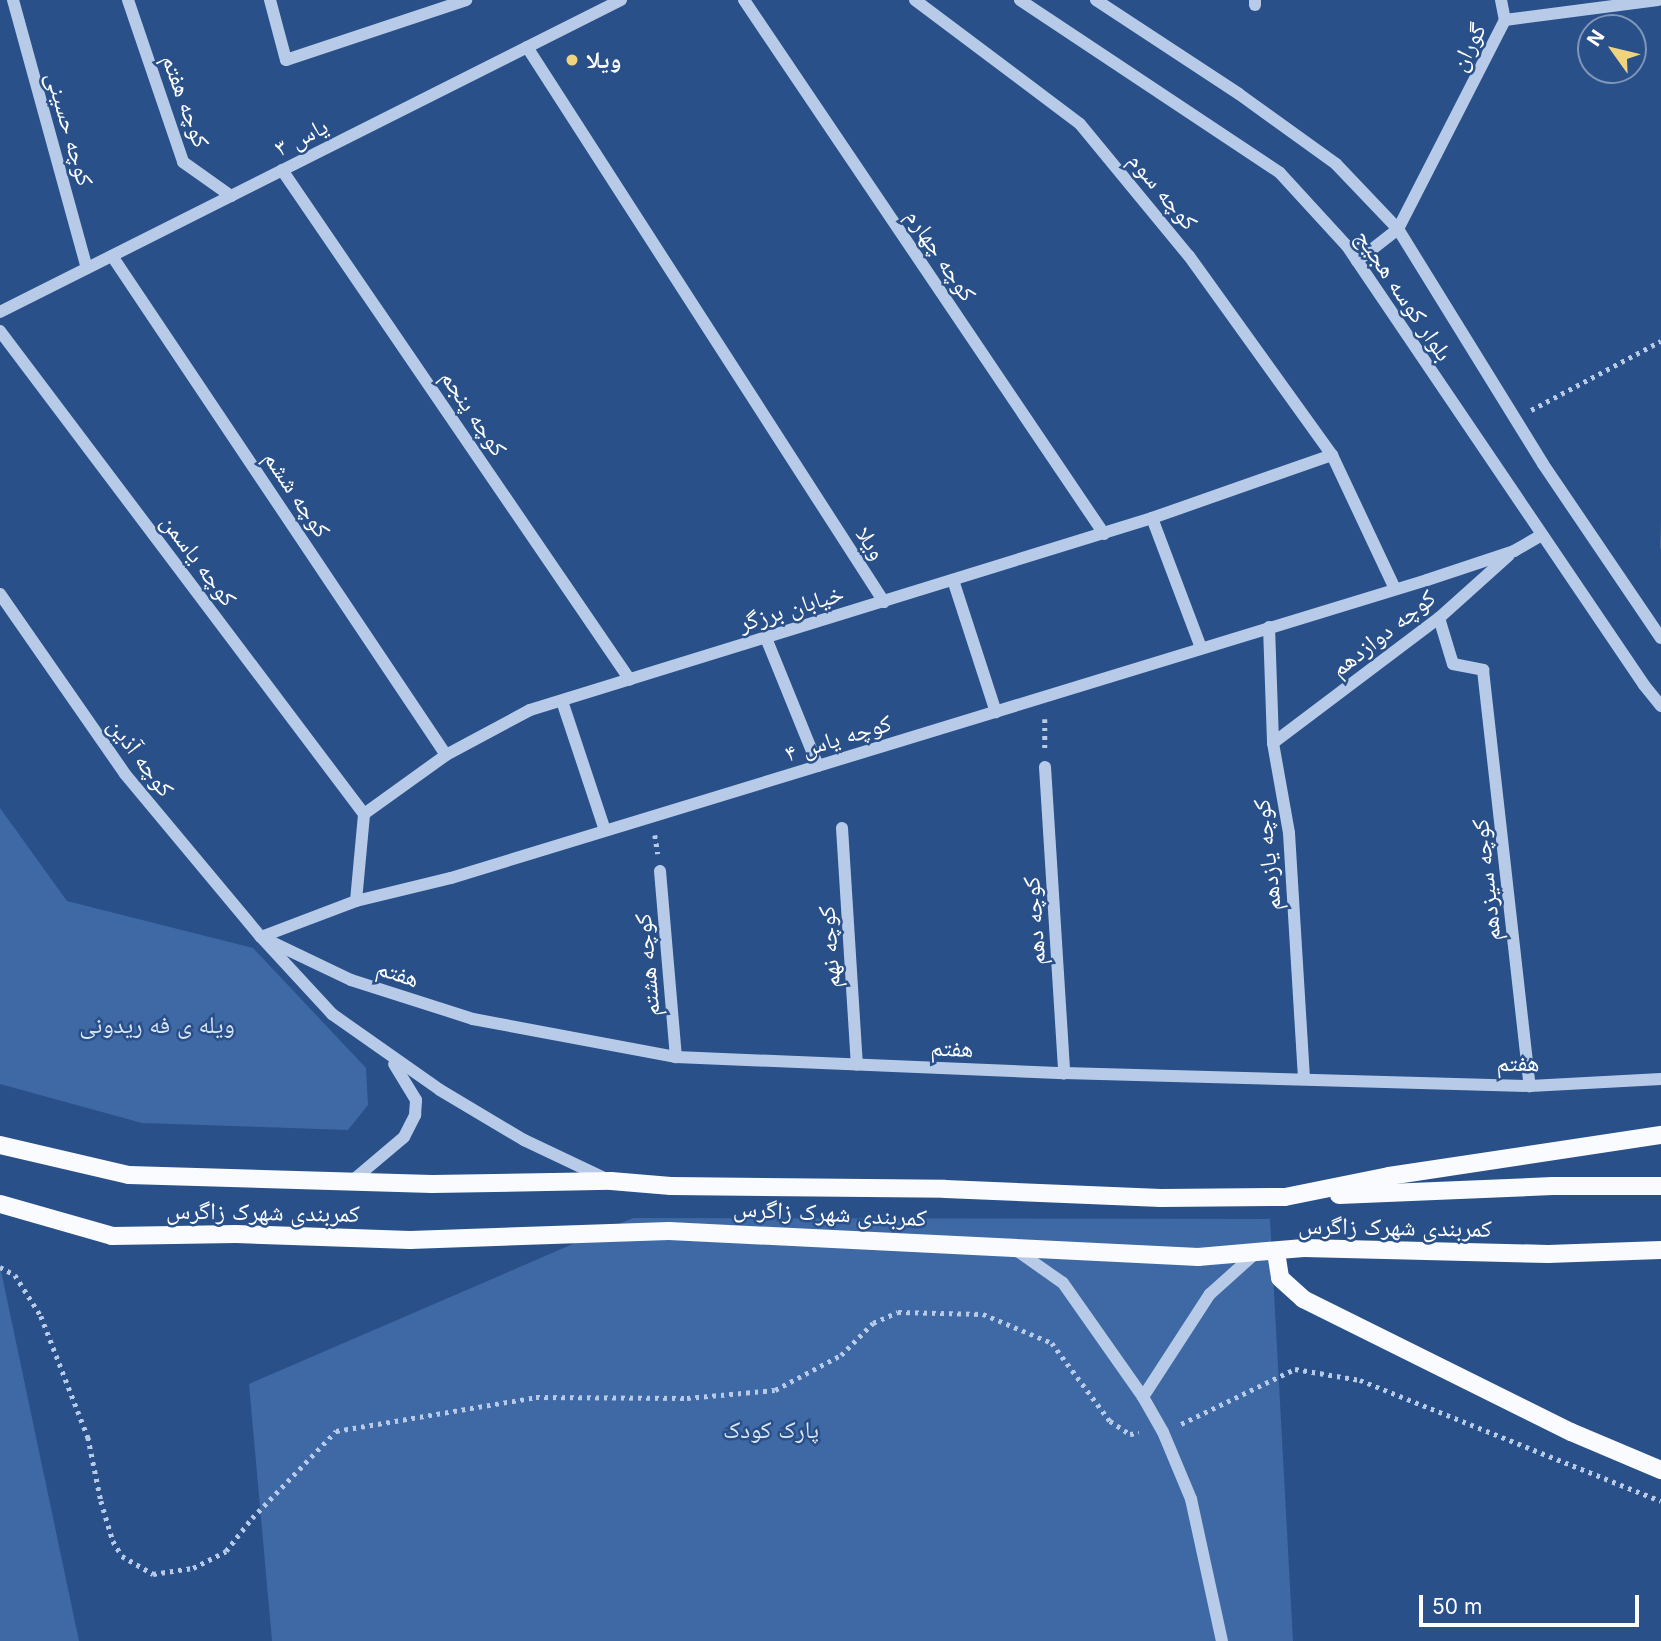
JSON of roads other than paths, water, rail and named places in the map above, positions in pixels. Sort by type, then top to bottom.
[{"type":"main road","name":"کمربندی شهرک زاگرس","points":[[1285,1198],[1389,1176],[1661,1135]]},
{"type":"main road","name":"کمربندی شهرک زاگرس","points":[[0,1145],[128,1175],[432,1184],[611,1181],[671,1186],[945,1189],[1161,1198],[1285,1198],[1553,1186],[1661,1186]]},
{"type":"main road","name":"کمربندی شهرک زاگرس","points":[[0,1204],[112,1236],[236,1234],[410,1240],[669,1231],[1198,1257],[1304,1248],[1548,1254],[1661,1251]]},
{"type":"main road","points":[[1267,1252],[1280,1278],[1303,1299],[1571,1432],[1661,1470]]},
{"type":"street","name":"کوچه حسینی","points":[[13,0],[87,268]]},
{"type":"street","name":"کوچه هفتم","points":[[128,0],[183,162],[231,196]]},
{"type":"street","points":[[270,0],[286,60],[466,0]]},
{"type":"street","name":"یاس ۳","points":[[0,312],[621,0]]},
{"type":"street","name":"کوچه چهارم","points":[[744,0],[1104,534]]},
{"type":"street","name":"کوچه سوم","points":[[915,0],[1080,124],[1189,256],[1332,455],[1395,589]]},
{"type":"street","name":"بلوار کوسه هجیج","points":[[1020,0],[1279,173],[1347,246],[1542,535],[1661,705]]},
{"type":"street","name":"بلوار کوسه هجیج","points":[[1096,0],[1336,164],[1398,229],[1515,418],[1661,638]]},
{"type":"street","points":[[1500,0],[1505,20]]},
{"type":"street","name":"گوران","points":[[1398,229],[1505,20],[1658,0]]},
{"type":"street","name":"ویلا","points":[[527,47],[884,601]]},
{"type":"street","name":"کوچه پنجم","points":[[282,170],[630,680]]},
{"type":"street","points":[[1357,261],[1398,229]]},
{"type":"street","name":"کوچه ششم","points":[[112,256],[446,755]]},
{"type":"street","name":"کوچه یاسمن","points":[[0,331],[364,814]]},
{"type":"street","name":"خیابان برزگر","points":[[364,814],[446,755],[530,710],[1104,534],[1332,455]]},
{"type":"street","points":[[1152,518],[1202,648]]},
{"type":"street","points":[[1514,551],[1542,535]]},
{"type":"street","name":"کوچه یاس ۴","points":[[261,936],[356,901],[450,878],[653,817],[1514,551]]},
{"type":"street","name":"کوچه دوازدهم","points":[[1273,743],[1439,618],[1514,551]]},
{"type":"street","points":[[953,580],[996,712]]},
{"type":"street","name":"کوچه آذین","points":[[0,594],[125,774],[261,936],[332,1014],[387,1056]]},
{"type":"street","name":"کوچه سیزدهم","points":[[1439,618],[1453,664],[1483,670],[1530,1086]]},
{"type":"street","name":"کوچه یازدهم","points":[[1269,627],[1273,743],[1289,833],[1304,1079]]},
{"type":"street","points":[[766,638],[818,766]]},
{"type":"street","points":[[562,701],[606,830]]},
{"type":"street","name":"کوچه دهم","points":[[1045,766],[1064,1073]]},
{"type":"street","points":[[356,901],[364,814]]},
{"type":"street","name":"کوچه نهم","points":[[842,828],[857,1065]]},
{"type":"street","name":"کوچه هشتم","points":[[660,871],[676,1057]]},
{"type":"street","name":"هفتم","points":[[261,936],[351,980],[474,1019],[676,1057],[1064,1073],[1530,1086],[1661,1079]]},
{"type":"street","points":[[352,1181],[404,1137],[415,1115],[416,1100],[406,1079],[387,1056]]},
{"type":"street","points":[[387,1056],[524,1140],[611,1181]]},
{"type":"street","points":[[1016,1250],[1063,1283],[1143,1397],[1163,1432],[1191,1499],[1222,1641]]},
{"type":"street","points":[[1143,1397],[1210,1294],[1267,1252]]},
{"type":"place","name":"ویلا","points":[[572,60]]},
{"type":"park label","name":"ویله ی فه ریدونی","points":[[157,1025]]},
{"type":"park label","name":"پارک کودک","points":[[771,1430]]}]
